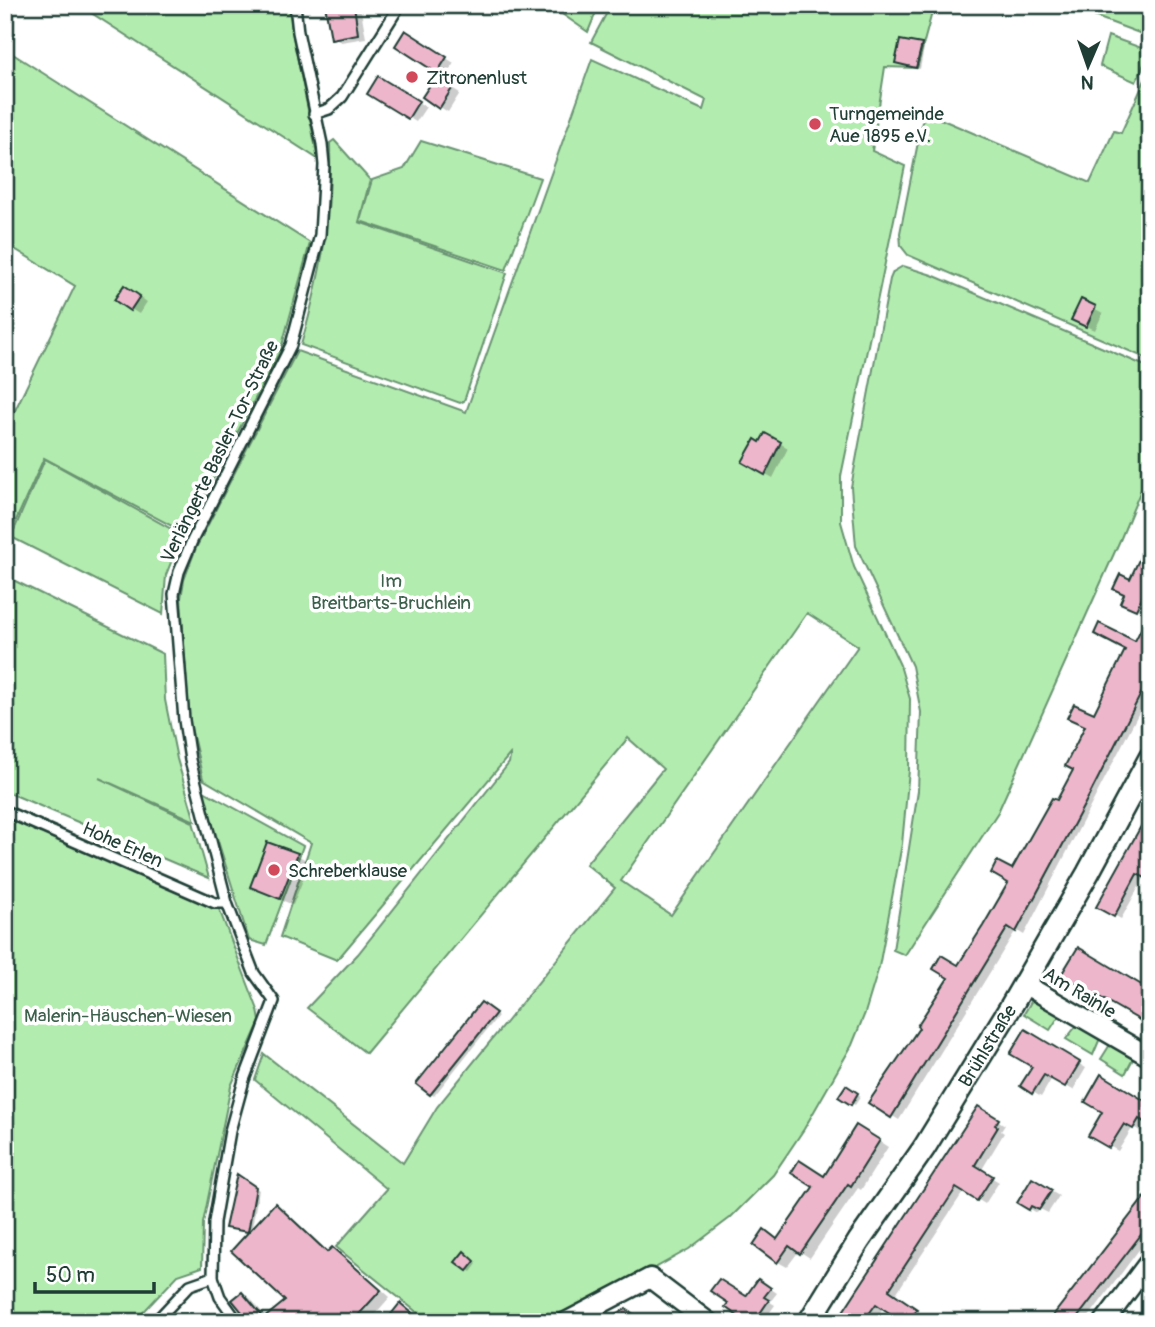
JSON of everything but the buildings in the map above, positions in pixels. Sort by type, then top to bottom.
[{"type":"street","name":"Brühlstraße","points":[[808,1322],[859,1241],[924,1148],[1024,984],[1150,758]]},
{"type":"street","name":"Am Rainle","points":[[1024,984],[1150,1058]]},
{"type":"street","points":[[1104,1322],[1150,1261]]},
{"type":"street","points":[[566,1322],[650,1278],[708,1322]]},
{"type":"lane","name":"Verlängerte Basler-Tor-Straße","points":[[238,1322],[220,1297],[213,1277],[216,1206],[230,1131],[244,1080],[274,1001],[254,973],[227,903],[190,760],[174,594],[192,541],[290,345],[320,235],[324,165],[322,144],[314,114],[295,5]]},
{"type":"lane","points":[[314,114],[329,109],[342,97],[400,5]]},
{"type":"lane","name":"Hohe Erlen","points":[[5,811],[215,903],[227,903]]},
{"type":"lane","points":[[155,1322],[190,1285],[213,1277]]},
{"type":"green space","points":[[79,5],[289,5],[318,159]]},
{"type":"green space","points":[[549,5],[599,5],[588,32]]},
{"type":"green space","name":"Im Breitbarts-Bruchlein","points":[[611,5],[934,5],[917,68],[885,67],[872,151],[905,166],[841,476],[841,522],[854,567],[900,665],[910,699],[909,770],[902,844],[879,967],[865,1013],[852,1045],[804,1129],[773,1175],[730,1218],[689,1249],[589,1305],[546,1322],[429,1322],[336,1247],[387,1189],[255,1080],[264,1054],[403,1163],[437,1107],[615,888],[586,864],[663,769],[628,738],[366,1053],[307,1008],[358,954],[509,763],[511,753],[337,960],[280,937],[311,843],[203,779],[189,719],[181,598],[184,580],[196,548],[297,351],[466,412],[592,59],[703,110],[706,100],[591,42]],"holes":[[[807,613],[858,646],[671,915],[621,881]]]},
{"type":"green space","points":[[1064,5],[1150,5],[1150,37]]},
{"type":"green space","points":[[1108,36],[1150,51],[1136,82],[1100,66]]},
{"type":"green space","points":[[5,49],[310,243],[281,349],[185,533],[44,458],[5,545],[5,431],[75,286],[5,243]]},
{"type":"green space","points":[[1150,69],[1150,360],[908,255],[901,246],[900,233],[924,112],[1090,183],[1114,131],[1121,133]]},
{"type":"green space","points":[[334,140],[370,180],[359,222],[507,273],[464,401],[460,403],[301,345],[324,246],[330,143]]},
{"type":"green space","points":[[421,141],[540,178],[506,270],[360,221],[372,180],[404,169]]},
{"type":"green space","points":[[903,266],[932,275],[1150,368],[1150,468],[1121,538],[998,812],[905,955],[893,950],[918,791],[921,712],[912,666],[856,546],[851,487],[890,279],[893,272]]},
{"type":"green space","points":[[45,459],[182,535],[166,575],[163,614],[11,537]]},
{"type":"green space","points":[[5,576],[163,654],[165,700],[177,759],[195,821],[99,778],[193,822],[209,878],[5,791]]},
{"type":"green space","points":[[202,790],[303,846],[266,945],[249,940]]},
{"type":"green space","name":"Malerin-Häuschen-Wiesen","points":[[5,817],[219,909],[258,1010],[260,1021],[231,1086],[203,1223],[202,1267],[178,1275],[134,1322],[5,1322]]},
{"type":"green space","points":[[1032,1000],[1061,1013],[1050,1030],[1024,1014]]},
{"type":"green space","points":[[1078,1024],[1101,1036],[1093,1055],[1066,1039]]},
{"type":"green space","points":[[1111,1043],[1134,1057],[1125,1074],[1101,1059]]},
{"type":"place","name":"Zitronenlust","points":[[412,77]]},
{"type":"place","name":"Turngemeinde Aue 1895 e.V.","points":[[815,124]]},
{"type":"place","name":"Schreberklause","points":[[274,870]]}]
